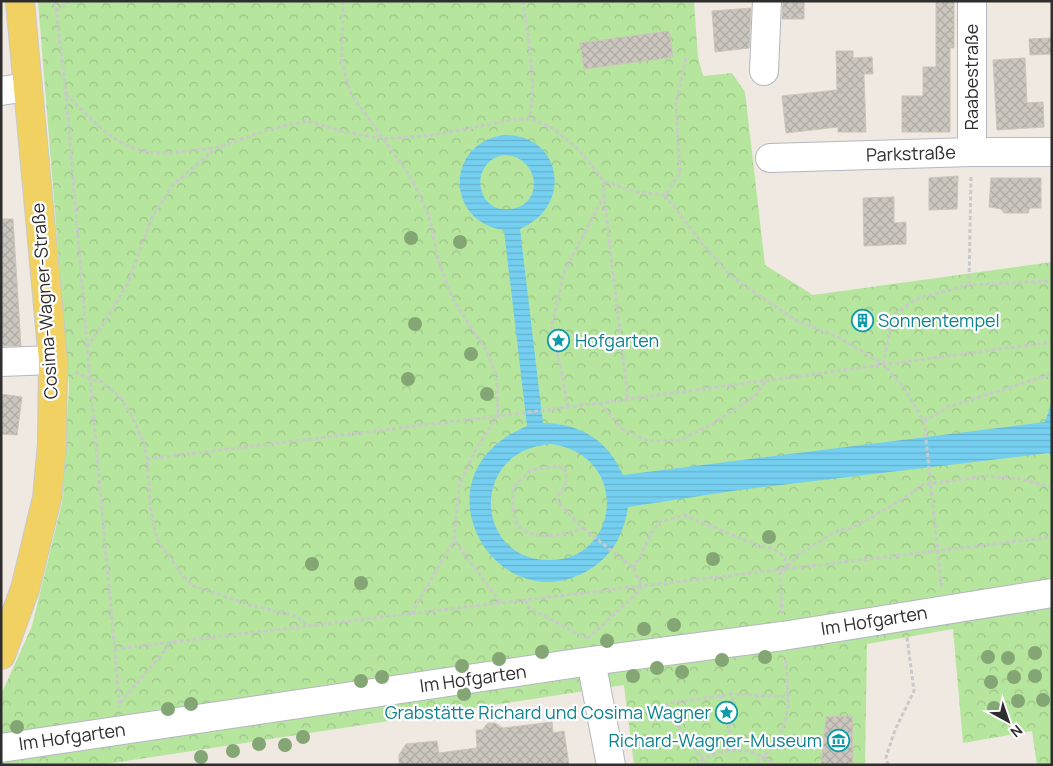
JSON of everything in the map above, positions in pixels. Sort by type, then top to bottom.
[{"type":"main road","name":"Cosima-Wagner-Straße","points":[[2,653],[25,589],[47,498],[52,444],[53,360],[20,1]]},
{"type":"street","points":[[764,71],[767,1]]},
{"type":"street","name":"Raabestraße","points":[[972,1],[972,152]]},
{"type":"street","points":[[1,91],[28,87]]},
{"type":"street","name":"Parkstraße","points":[[770,158],[972,152],[1052,152]]},
{"type":"street","points":[[1,362],[53,360]]},
{"type":"street","name":"Im Hofgarten","points":[[1,748],[122,730],[589,650],[783,636],[1052,593]]},
{"type":"street","points":[[589,650],[611,765]]},
{"type":"path","points":[[55,1],[66,94],[122,730]]},
{"type":"path","points":[[56,11],[69,1]]},
{"type":"path","points":[[343,1],[342,63],[351,94],[410,176],[428,216],[438,259],[449,290],[460,311],[485,348],[496,374],[498,416],[475,452],[459,486],[454,540],[411,614]]},
{"type":"path","points":[[523,1],[530,49],[533,106],[529,118]]},
{"type":"path","points":[[665,195],[680,173],[676,103],[686,58]]},
{"type":"path","points":[[66,94],[110,136],[130,148],[168,153],[216,148],[267,130],[306,122],[345,132],[385,139],[434,135],[529,118],[554,130],[579,150],[604,181],[636,192],[665,195],[701,242],[731,276],[795,320],[838,337],[884,364],[903,386],[924,421],[944,609]]},
{"type":"path","points":[[87,347],[108,318],[127,285],[152,217],[172,186],[216,148]]},
{"type":"path","points":[[969,286],[972,152]]},
{"type":"path","points":[[604,181],[604,196],[628,399]]},
{"type":"path","points":[[568,407],[552,325],[564,272],[604,196]]},
{"type":"path","points":[[884,364],[893,315],[919,298],[969,286],[1052,281]]},
{"type":"path","points":[[147,459],[547,410],[1052,342]]},
{"type":"path","points":[[924,421],[948,407],[1052,374]]},
{"type":"path","points":[[90,379],[102,382],[120,397],[132,416],[144,444],[151,512],[157,539],[182,574],[194,586],[250,605],[296,616],[307,626]]},
{"type":"path","points":[[599,403],[622,429],[648,441],[681,440],[712,424],[756,395],[766,380]]},
{"type":"path","points":[[584,528],[554,536],[538,535],[525,531],[516,521],[513,487],[530,470],[558,466],[565,469],[568,477],[557,500],[584,528],[589,534],[633,568],[642,586]]},
{"type":"path","points":[[757,765],[777,741],[786,723],[789,696],[783,636],[780,573],[787,568],[798,554],[837,531],[854,527],[903,499],[922,485],[988,476],[1021,479],[1052,487]]},
{"type":"path","points":[[633,568],[651,533],[660,522],[684,515],[754,544],[774,549],[785,557],[787,568]]},
{"type":"path","points":[[114,649],[1052,537]]},
{"type":"path","points":[[454,540],[500,603]]},
{"type":"path","points":[[525,600],[529,608],[589,650],[642,586]]},
{"type":"path","points":[[888,765],[886,757],[895,730],[914,690],[907,637]]},
{"type":"path","points":[[119,703],[172,642]]},
{"type":"path","points":[[708,765],[684,735],[667,709],[667,705],[720,694],[789,696]]},
{"type":"path","points":[[720,694],[723,723],[729,725]]},
{"type":"path","points":[[729,725],[734,721],[732,694]]},
{"type":"path","points":[[729,725],[730,750]]},
{"type":"path","points":[[696,765],[702,759],[730,750],[745,751],[764,757],[776,765]]},
{"type":"green space","name":"Hofgarten","points":[[38,1],[694,1],[698,57],[703,76],[732,73],[745,92],[765,265],[813,295],[1052,262],[1052,765],[1037,765],[1032,731],[963,743],[953,629],[867,644],[865,765],[634,765],[624,685],[100,765],[1,765],[1,695],[32,626],[62,502],[69,387]]},
{"type":"water","points":[[504,135],[524,138],[539,146],[549,158],[554,173],[554,189],[548,204],[537,218],[520,229],[543,423],[569,426],[591,436],[609,452],[617,462],[623,475],[1045,422],[1052,401],[1052,458],[1049,453],[739,490],[628,507],[620,535],[610,552],[587,571],[553,582],[522,577],[496,561],[478,536],[470,507],[474,477],[492,448],[527,426],[504,230],[485,224],[471,213],[463,199],[460,182],[463,166],[471,152],[485,141]],"holes":[[[503,155],[515,157],[525,163],[531,171],[534,180],[533,190],[529,199],[522,206],[511,209],[499,208],[490,204],[484,196],[481,187],[481,177],[485,168],[492,160]],[[551,444],[577,452],[595,467],[605,486],[607,507],[602,528],[590,545],[571,556],[547,560],[523,555],[505,542],[495,524],[491,503],[494,483],[506,464],[524,451]]]},
{"type":"building","points":[[783,1],[804,1],[804,19],[782,19]]},
{"type":"building","points":[[936,1],[954,1],[954,48],[950,48],[950,132],[902,132],[902,96],[923,96],[923,67],[936,67]]},
{"type":"building","points":[[751,8],[749,48],[715,52],[712,11]]},
{"type":"building","points":[[669,31],[673,57],[584,69],[580,43]]},
{"type":"building","points":[[1052,38],[1052,54],[1030,55],[1029,39]]},
{"type":"building","points":[[836,51],[853,51],[853,58],[872,57],[873,74],[864,74],[866,132],[838,132],[838,127],[786,133],[782,96],[837,90]]},
{"type":"building","points":[[1025,58],[1027,103],[1043,102],[1044,127],[997,130],[993,60]]},
{"type":"building","points":[[958,176],[957,209],[929,210],[929,178]]},
{"type":"building","points":[[991,178],[1041,178],[1041,208],[1030,208],[1028,213],[1004,213],[1001,209],[989,207]]},
{"type":"building","points":[[894,197],[894,223],[906,222],[906,244],[864,246],[863,198]]},
{"type":"building","points":[[1,219],[13,219],[21,346],[1,346]]},
{"type":"building","name":"Sonnentempel","points":[[862,314],[870,322],[862,330],[854,322]]},
{"type":"building","points":[[1,394],[22,397],[17,435],[1,434]]},
{"type":"building","name":"Richard-Wagner-Museum","points":[[852,716],[853,765],[821,765],[826,717]]},
{"type":"building","points":[[552,722],[553,733],[564,731],[569,765],[399,765],[399,755],[406,744],[437,741],[439,753],[477,748],[476,730],[482,730],[488,723],[495,723],[503,728]]},
{"type":"place","name":"Sonnentempel","points":[[862,321]]},
{"type":"place","name":"Hofgarten","points":[[559,341]]},
{"type":"place","name":"Grabstätte Richard und Cosima Wagner","points":[[727,713]]},
{"type":"place","name":"Richard-Wagner-Museum","points":[[838,741]]}]
